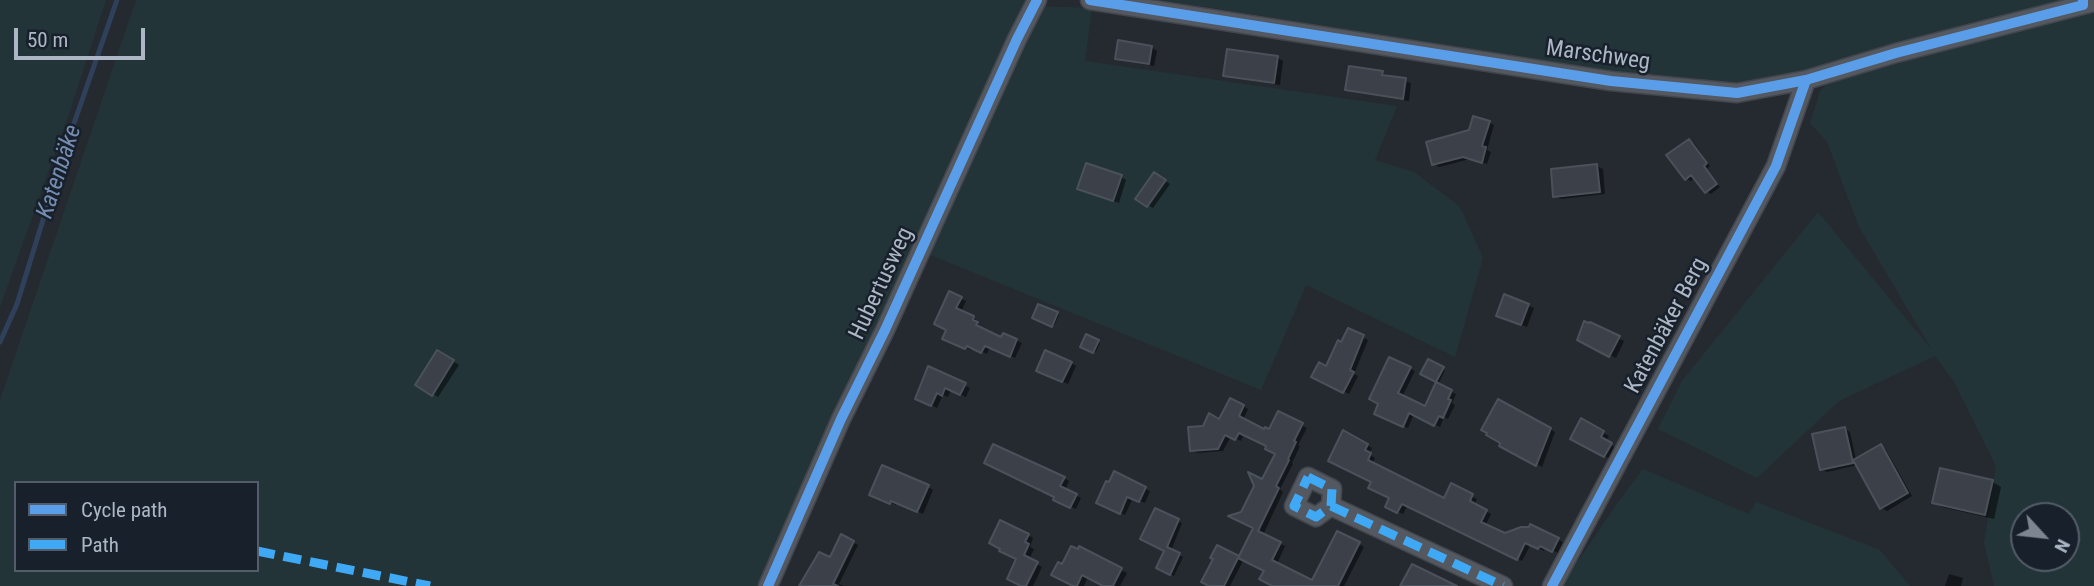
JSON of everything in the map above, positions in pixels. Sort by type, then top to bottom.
[{"type":"street","name":"Hubertusweg","points":[[768,586],[841,419],[886,330],[1037,0]]},
{"type":"street","name":"Marschweg","points":[[1090,0],[1611,81],[1737,93],[1806,80],[1896,53],[2094,2]]},
{"type":"street","name":"Katenbäker Berg","points":[[1552,586],[1776,166],[1806,80]]},
{"type":"street","points":[[1331,506],[1503,586]]},
{"type":"shaded area","points":[[0,0],[106,0],[68,117],[0,307]]},
{"type":"shaded area","points":[[136,0],[1031,0],[760,586],[0,586],[0,400]]},
{"type":"shaded area","points":[[1161,0],[2068,0],[1806,76],[1737,88],[1669,80]]},
{"type":"shaded area","points":[[1039,6],[1092,8],[1085,61],[1397,106],[1375,160],[1414,172],[1460,207],[1483,258],[1455,357],[1306,285],[1261,390],[928,254]]},
{"type":"shaded area","points":[[2094,9],[2094,586],[1994,586],[1984,543],[1996,466],[1954,382],[1935,356],[1839,401],[1757,478],[1658,429],[1682,381],[1818,212],[1932,350],[1859,227],[1827,142],[1810,123],[1820,91],[1829,82]]},
{"type":"shaded area","points":[[1643,469],[1749,514],[1756,502],[1880,550],[1910,586],[1561,586]]},
{"type":"building","points":[[1118,40],[1152,46],[1149,64],[1115,59]]},
{"type":"building","points":[[1227,49],[1278,56],[1274,83],[1223,76]]},
{"type":"building","points":[[1349,66],[1383,71],[1382,75],[1406,78],[1403,99],[1345,90]]},
{"type":"building","points":[[1473,116],[1490,121],[1482,146],[1486,147],[1482,163],[1463,157],[1432,165],[1426,142],[1469,130]]},
{"type":"building","points":[[1689,139],[1707,163],[1704,166],[1717,184],[1705,193],[1691,175],[1685,180],[1666,155]]},
{"type":"building","points":[[1086,163],[1122,175],[1113,201],[1077,189]]},
{"type":"building","points":[[1597,164],[1600,192],[1553,197],[1551,169]]},
{"type":"building","points":[[1154,172],[1166,180],[1147,207],[1135,199]]},
{"type":"building","points":[[949,291],[962,297],[956,308],[974,316],[973,320],[978,322],[976,325],[1001,337],[1003,333],[1017,339],[1010,357],[985,346],[981,353],[942,339],[946,330],[934,324]]},
{"type":"building","points":[[1504,294],[1529,304],[1521,325],[1496,316]]},
{"type":"building","points":[[1038,304],[1058,312],[1052,327],[1032,318]]},
{"type":"building","points":[[1584,321],[1620,336],[1609,357],[1577,340]]},
{"type":"building","points":[[1348,328],[1364,335],[1350,370],[1354,372],[1343,393],[1311,377],[1319,362],[1326,366],[1338,340],[1341,342]]},
{"type":"building","points":[[1086,334],[1099,340],[1093,353],[1080,347]]},
{"type":"building","points":[[437,350],[454,360],[432,396],[415,385]]},
{"type":"building","points":[[1045,350],[1072,362],[1062,382],[1036,371]]},
{"type":"building","points":[[1389,357],[1411,367],[1398,393],[1425,406],[1436,382],[1452,390],[1448,399],[1451,400],[1443,418],[1439,416],[1434,426],[1409,413],[1403,427],[1374,414],[1378,404],[1369,399]]},
{"type":"building","points":[[1428,359],[1444,367],[1436,382],[1420,374]]},
{"type":"building","points":[[928,366],[966,383],[960,395],[945,388],[942,396],[937,393],[931,406],[915,399]]},
{"type":"building","points":[[1230,398],[1244,405],[1239,416],[1264,429],[1269,429],[1278,411],[1303,423],[1276,486],[1279,488],[1258,531],[1281,542],[1272,560],[1312,580],[1337,531],[1360,542],[1338,586],[1272,586],[1259,579],[1264,571],[1238,558],[1253,528],[1228,516],[1241,512],[1254,486],[1248,472],[1262,479],[1275,454],[1265,449],[1266,446],[1239,433],[1235,440],[1225,435],[1218,449],[1190,451],[1188,427],[1203,426],[1209,413],[1219,419]]},
{"type":"building","points":[[1498,399],[1551,428],[1536,466],[1499,446],[1500,443],[1481,430]]},
{"type":"building","points":[[1581,418],[1604,431],[1601,437],[1612,443],[1604,457],[1570,439]]},
{"type":"building","points":[[1845,427],[1853,463],[1820,470],[1812,434]]},
{"type":"building","points":[[1343,430],[1368,444],[1365,450],[1371,453],[1368,460],[1444,498],[1451,483],[1473,494],[1470,501],[1487,510],[1481,522],[1505,533],[1529,527],[1530,524],[1559,538],[1552,552],[1525,543],[1517,560],[1402,504],[1397,513],[1385,507],[1389,498],[1368,488],[1371,482],[1328,461]]},
{"type":"building","points":[[993,444],[1065,477],[1060,486],[1077,494],[1070,508],[1053,500],[1054,497],[984,463]]},
{"type":"building","points":[[1881,444],[1908,493],[1880,509],[1853,460]]},
{"type":"building","points":[[882,465],[929,485],[917,512],[869,495]]},
{"type":"building","points":[[1940,468],[1993,480],[1985,515],[1932,503]]},
{"type":"building","points":[[1114,471],[1146,487],[1139,502],[1127,497],[1120,514],[1096,503]]},
{"type":"building","points":[[1155,508],[1179,519],[1167,547],[1180,553],[1170,575],[1156,568],[1164,551],[1140,539]]},
{"type":"building","points":[[1000,520],[1029,534],[1025,542],[1029,544],[1024,555],[1038,562],[1026,586],[1007,579],[1016,559],[989,543]]},
{"type":"building","points":[[841,534],[854,541],[833,584],[838,586],[799,586],[819,552],[830,557]]},
{"type":"building","points":[[1217,545],[1239,556],[1224,586],[1209,586],[1201,582]]},
{"type":"building","points":[[1071,546],[1078,549],[1079,546],[1122,568],[1113,586],[1103,586],[1082,575],[1077,586],[1073,586],[1051,575],[1058,562],[1062,564]]},
{"type":"building","points":[[1412,564],[1457,586],[1400,586]]},
{"type":"waterway","name":"Katenbäke","points":[[0,342],[17,304],[64,152],[117,0]]},
{"type":"marked path","points":[[1308,477],[1332,489],[1331,506],[1316,517],[1294,506],[1308,477]]},
{"type":"marked path","points":[[1331,506],[1503,586]]},
{"type":"marked path","points":[[259,551],[430,586]]},
{"type":"cycle path","points":[[768,586],[841,419],[885,330],[1037,0]]},
{"type":"cycle path","points":[[1090,0],[1611,81],[1737,93],[1806,80],[1896,53],[2083,5],[2083,0]]},
{"type":"cycle path","points":[[1552,586],[1776,166],[1806,80]]}]
